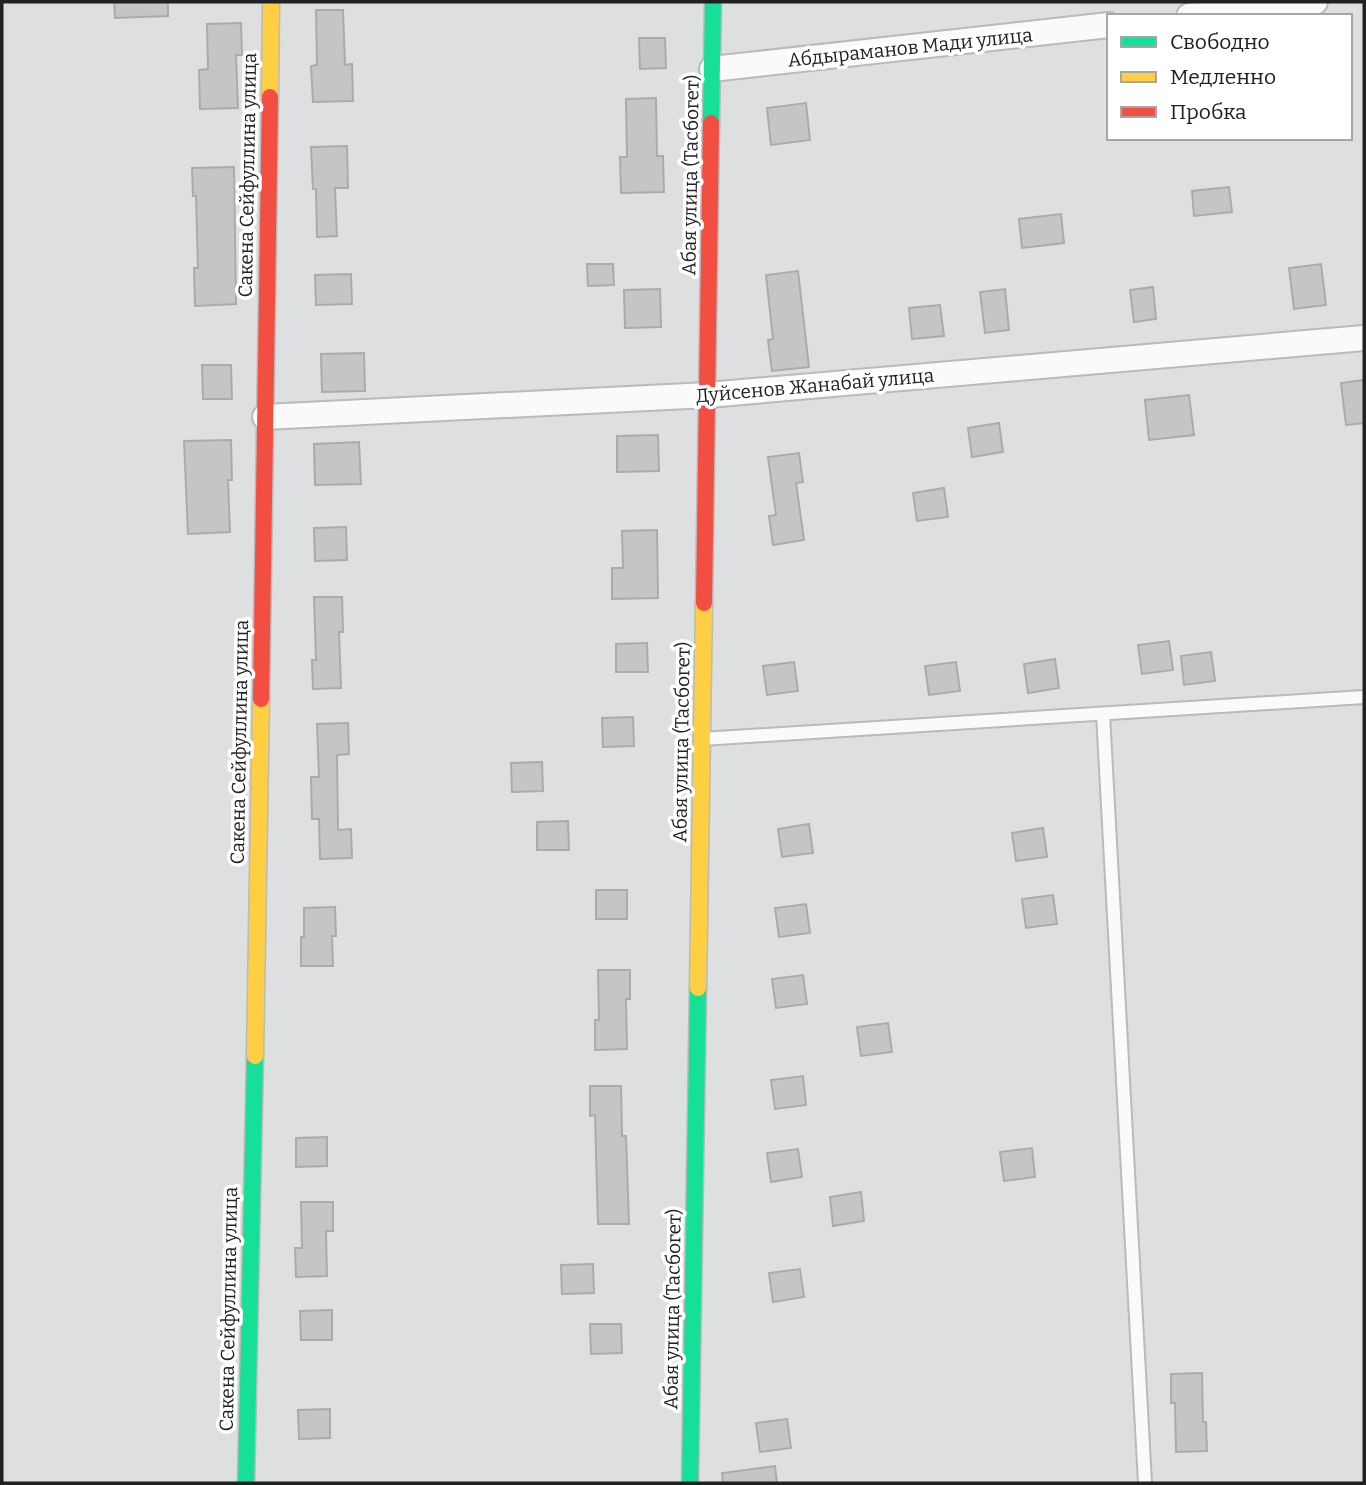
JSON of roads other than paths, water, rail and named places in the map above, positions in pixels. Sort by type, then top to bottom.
[{"type":"street","name":"Сакена Сейфуллина улица","points":[[246,1483],[259,841],[271,2]]},
{"type":"street","name":"Абая улица (Тасбогет)","points":[[690,1483],[713,2]]},
{"type":"street","points":[[1207,14],[1315,2]]},
{"type":"street","name":"Абдыраманов Мади улица","points":[[712,69],[1107,25]]},
{"type":"street","name":"Дуйсенов Жанабай улица","points":[[265,417],[708,395],[1364,338]]},
{"type":"lane","points":[[702,739],[1364,697]]},
{"type":"lane","points":[[1103,713],[1145,1483]]}]
